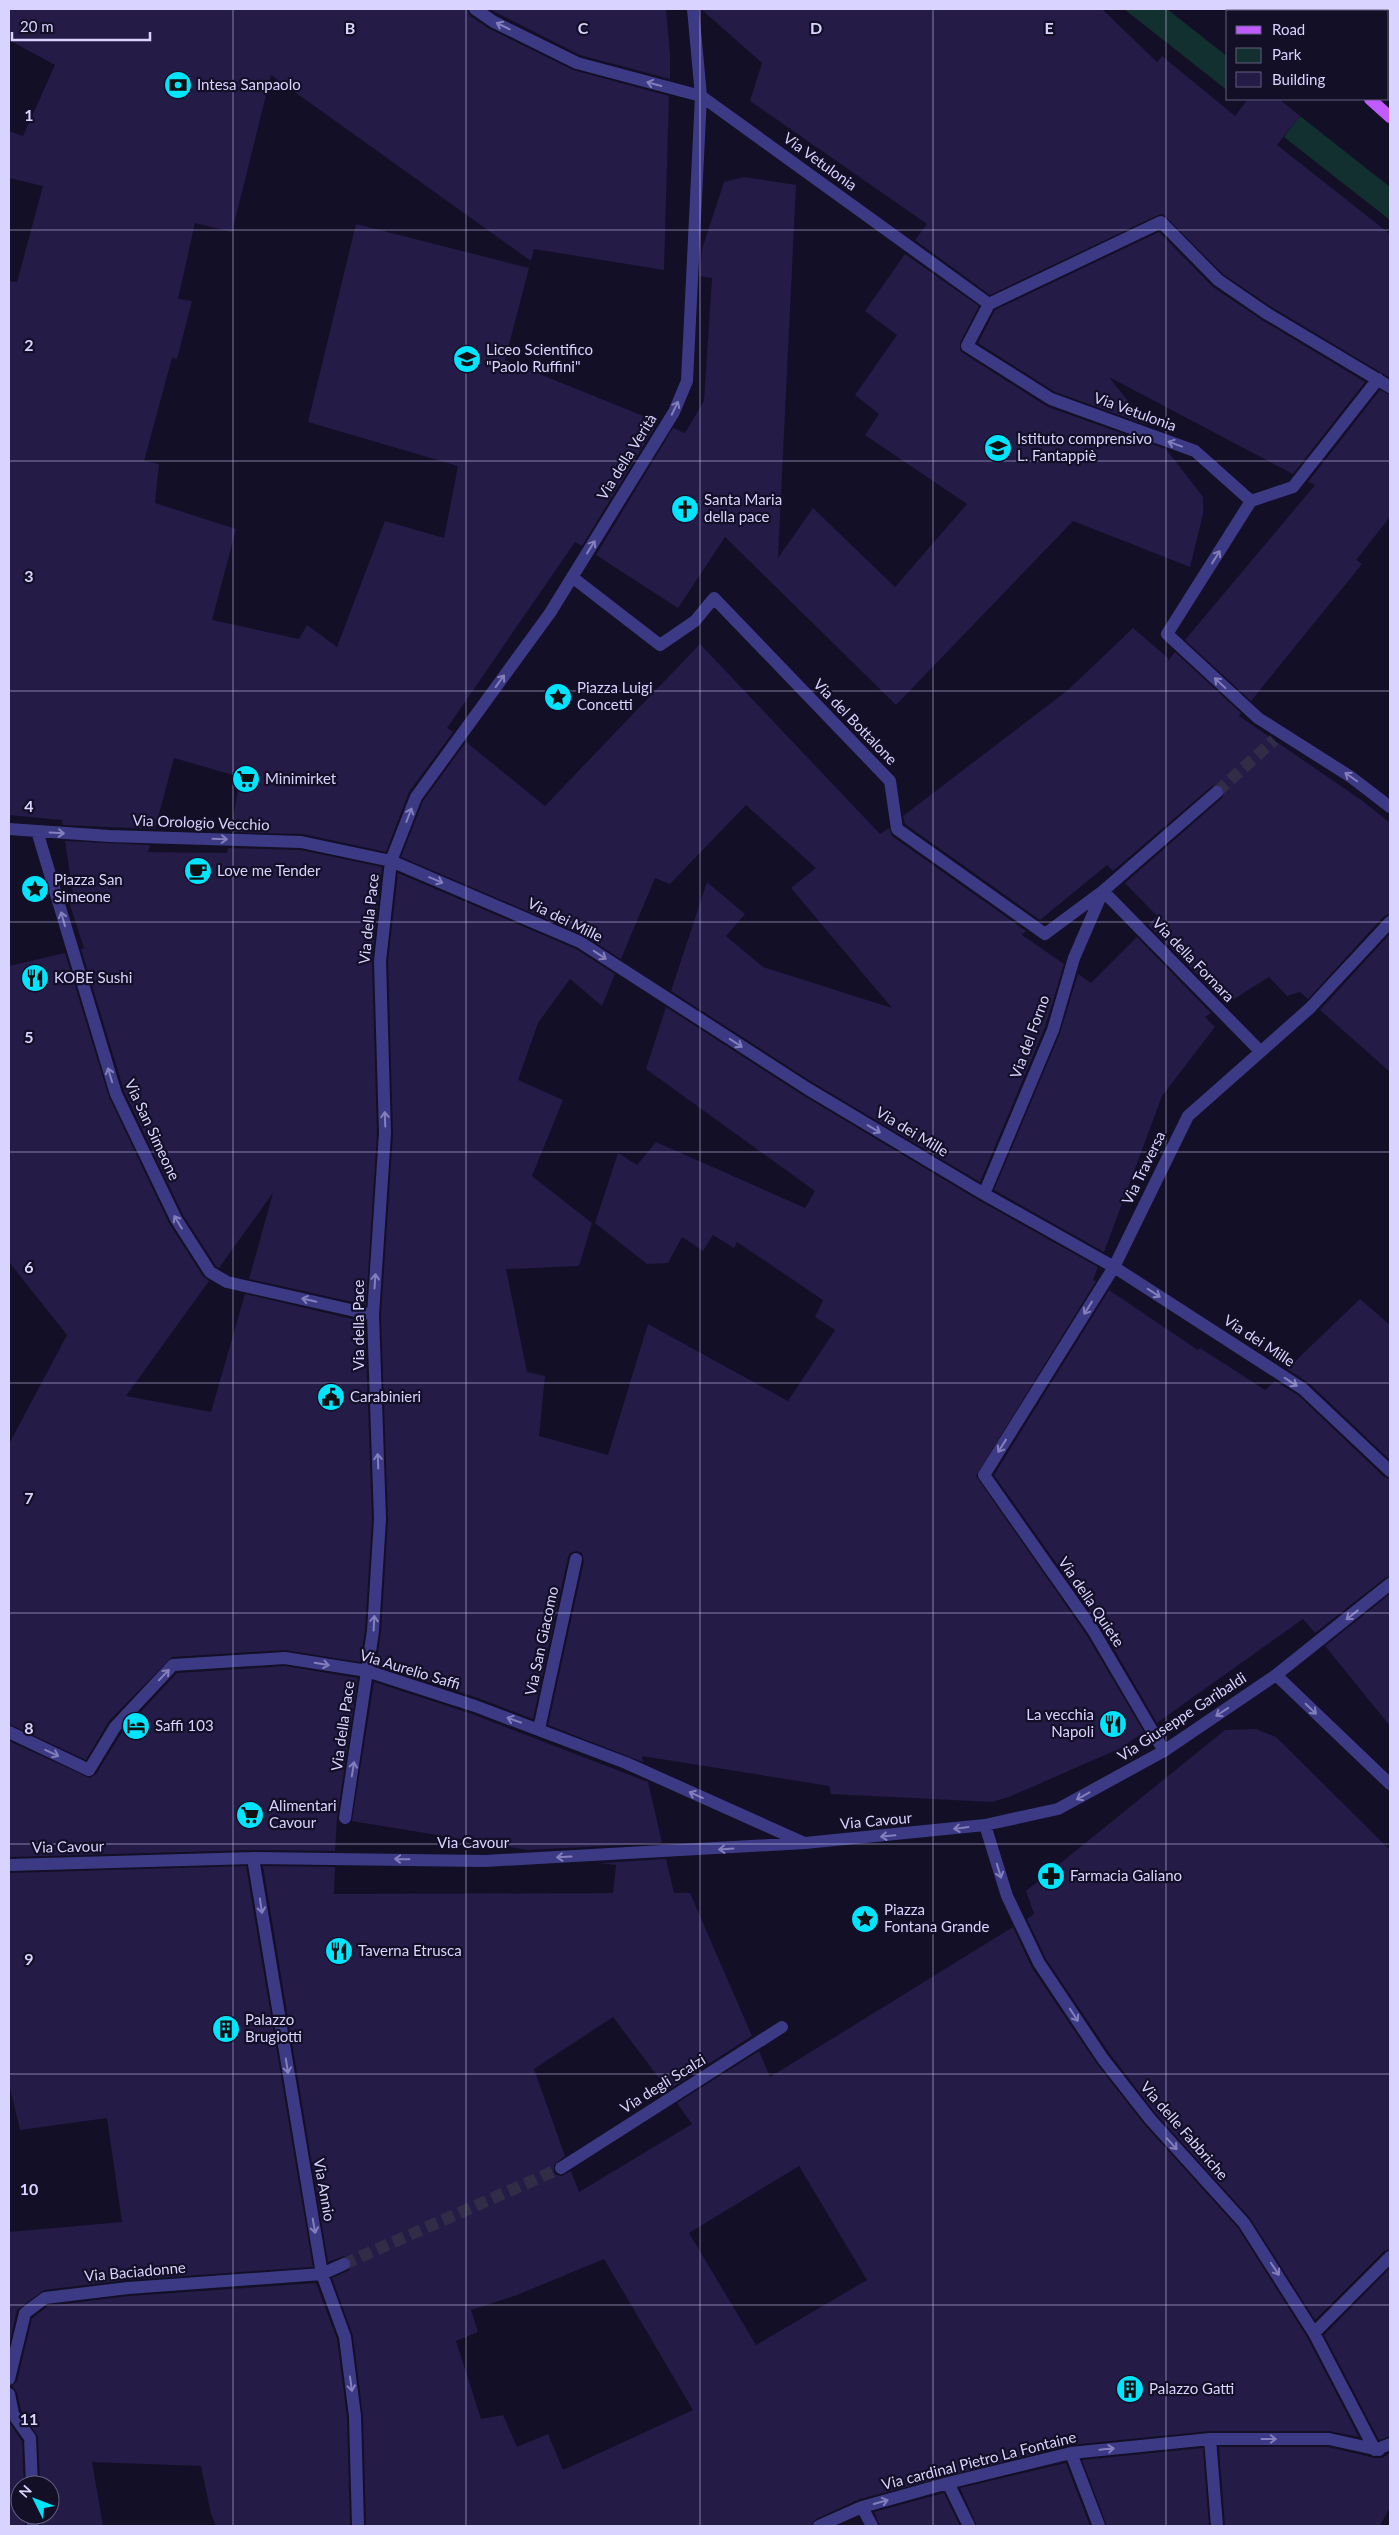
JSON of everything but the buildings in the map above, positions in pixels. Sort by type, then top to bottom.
[{"type":"main road","points":[[1371,100],[1390,117]]},
{"type":"street","points":[[475,9],[494,22],[578,64],[701,96]]},
{"type":"street","name":"Via della Verità","points":[[392,861],[416,797],[550,613],[674,412],[687,381],[701,96],[693,9]]},
{"type":"street","name":"Via Vetulonia","points":[[701,96],[989,304],[967,346],[1051,399],[1195,451],[1251,501]]},
{"type":"street","points":[[989,304],[1161,222],[1218,280],[1266,313],[1390,387]]},
{"type":"street","points":[[1378,379],[1293,487],[1251,501],[1168,634],[1278,737],[1351,777],[1390,807]]},
{"type":"street","name":"Via del Bottalone","points":[[572,577],[660,645],[695,621],[714,598],[890,781],[897,829],[1045,934],[1103,891],[1217,792]]},
{"type":"street","name":"Via Orologio Vecchio","points":[[9,829],[109,836],[301,842],[392,861]]},
{"type":"street","name":"Via San Simeone","points":[[37,831],[116,1094],[176,1219],[210,1272],[227,1282],[373,1315]]},
{"type":"street","name":"Via dei Mille","points":[[392,861],[580,942],[808,1089],[984,1194],[1114,1267],[1303,1389],[1390,1470]]},
{"type":"street","name":"Via della Pace","points":[[345,1818],[373,1631],[380,1519],[373,1315],[386,1133],[380,961],[392,861]]},
{"type":"street","name":"Via della Fornara","points":[[1103,891],[1260,1051]]},
{"type":"street","name":"Via del Forno","points":[[984,1194],[1054,1030],[1074,958],[1103,891]]},
{"type":"street","name":"Via Traversa","points":[[984,1475],[1114,1267],[1188,1116],[1310,1008],[1390,922]]},
{"type":"street","name":"Via della Quiete","points":[[984,1475],[1093,1630],[1164,1751]]},
{"type":"street","name":"Via San Giacomo","points":[[539,1729],[576,1559]]},
{"type":"street","name":"Via Giuseppe Garibaldi","points":[[937,1831],[985,1825],[1058,1809],[1164,1751],[1276,1675],[1390,1584]]},
{"type":"street","name":"Via Aurelio Saffi","points":[[9,1732],[89,1770],[115,1727],[174,1665],[285,1658],[367,1672],[539,1729],[626,1763],[805,1843]]},
{"type":"street","points":[[1276,1675],[1390,1784]]},
{"type":"street","name":"Via delle Fabbriche","points":[[985,1825],[1007,1896],[1040,1963],[1103,2059],[1150,2119],[1244,2223],[1314,2332],[1375,2450]]},
{"type":"street","name":"Via Cavour","points":[[9,1865],[253,1858],[485,1861],[805,1843],[937,1831]]},
{"type":"street","name":"Via Annio","points":[[253,1858],[322,2274],[344,2338],[355,2416],[358,2526]]},
{"type":"street","name":"Via degli Scalzi","points":[[561,2168],[782,2027]]},
{"type":"street","points":[[1314,2332],[1390,2257]]},
{"type":"street","points":[[322,2274],[344,2264]]},
{"type":"street","name":"Via Baciadonne","points":[[9,2379],[25,2313],[45,2298],[128,2288],[322,2274]]},
{"type":"street","points":[[9,2394],[13,2414],[30,2438],[32,2475]]},
{"type":"street","points":[[1210,2439],[1217,2526]]},
{"type":"street","name":"Via cardinal Pietro La Fontaine","points":[[819,2526],[862,2508],[948,2483],[1071,2453],[1210,2439],[1329,2439],[1390,2453]]},
{"type":"street","points":[[1375,2450],[1390,2444]]},
{"type":"street","points":[[1071,2453],[1099,2526]]},
{"type":"street","points":[[948,2483],[969,2526]]},
{"type":"street","points":[[862,2508],[872,2526]]},
{"type":"green space","points":[[1124,9],[1167,9],[1226,55],[1226,89]]},
{"type":"green space","points":[[1300,116],[1390,187],[1390,220],[1284,137]]},
{"type":"tunnel","points":[[1217,792],[1274,740]]},
{"type":"tunnel","points":[[344,2264],[561,2168]]},
{"type":"place","name":"Intesa Sanpaolo","points":[[178,85]]},
{"type":"place","name":"Liceo Scientifico \"Paolo Ruffini\"","points":[[467,359]]},
{"type":"place","name":"Istituto comprensivo L. Fantappiè","points":[[998,448]]},
{"type":"place","name":"Santa Maria della pace","points":[[685,509]]},
{"type":"place","name":"Piazza Luigi Concetti","points":[[558,697]]},
{"type":"place","name":"Minimirket","points":[[246,779]]},
{"type":"place","name":"Love me Tender","points":[[198,871]]},
{"type":"place","name":"Piazza San Simeone","points":[[35,889]]},
{"type":"place","name":"KOBE Sushi","points":[[35,978]]},
{"type":"place","name":"Carabinieri","points":[[331,1397]]},
{"type":"place","name":"La vecchia Napoli","points":[[1113,1724]]},
{"type":"place","name":"Saffi 103","points":[[136,1726]]},
{"type":"place","name":"Alimentari Cavour","points":[[250,1815]]},
{"type":"place","name":"Farmacia Galiano","points":[[1051,1876]]},
{"type":"place","name":"Piazza Fontana Grande","points":[[865,1919]]},
{"type":"place","name":"Taverna Etrusca","points":[[339,1951]]},
{"type":"place","name":"Palazzo Brugiotti","points":[[226,2029]]},
{"type":"place","name":"Palazzo Gatti","points":[[1130,2389]]}]
